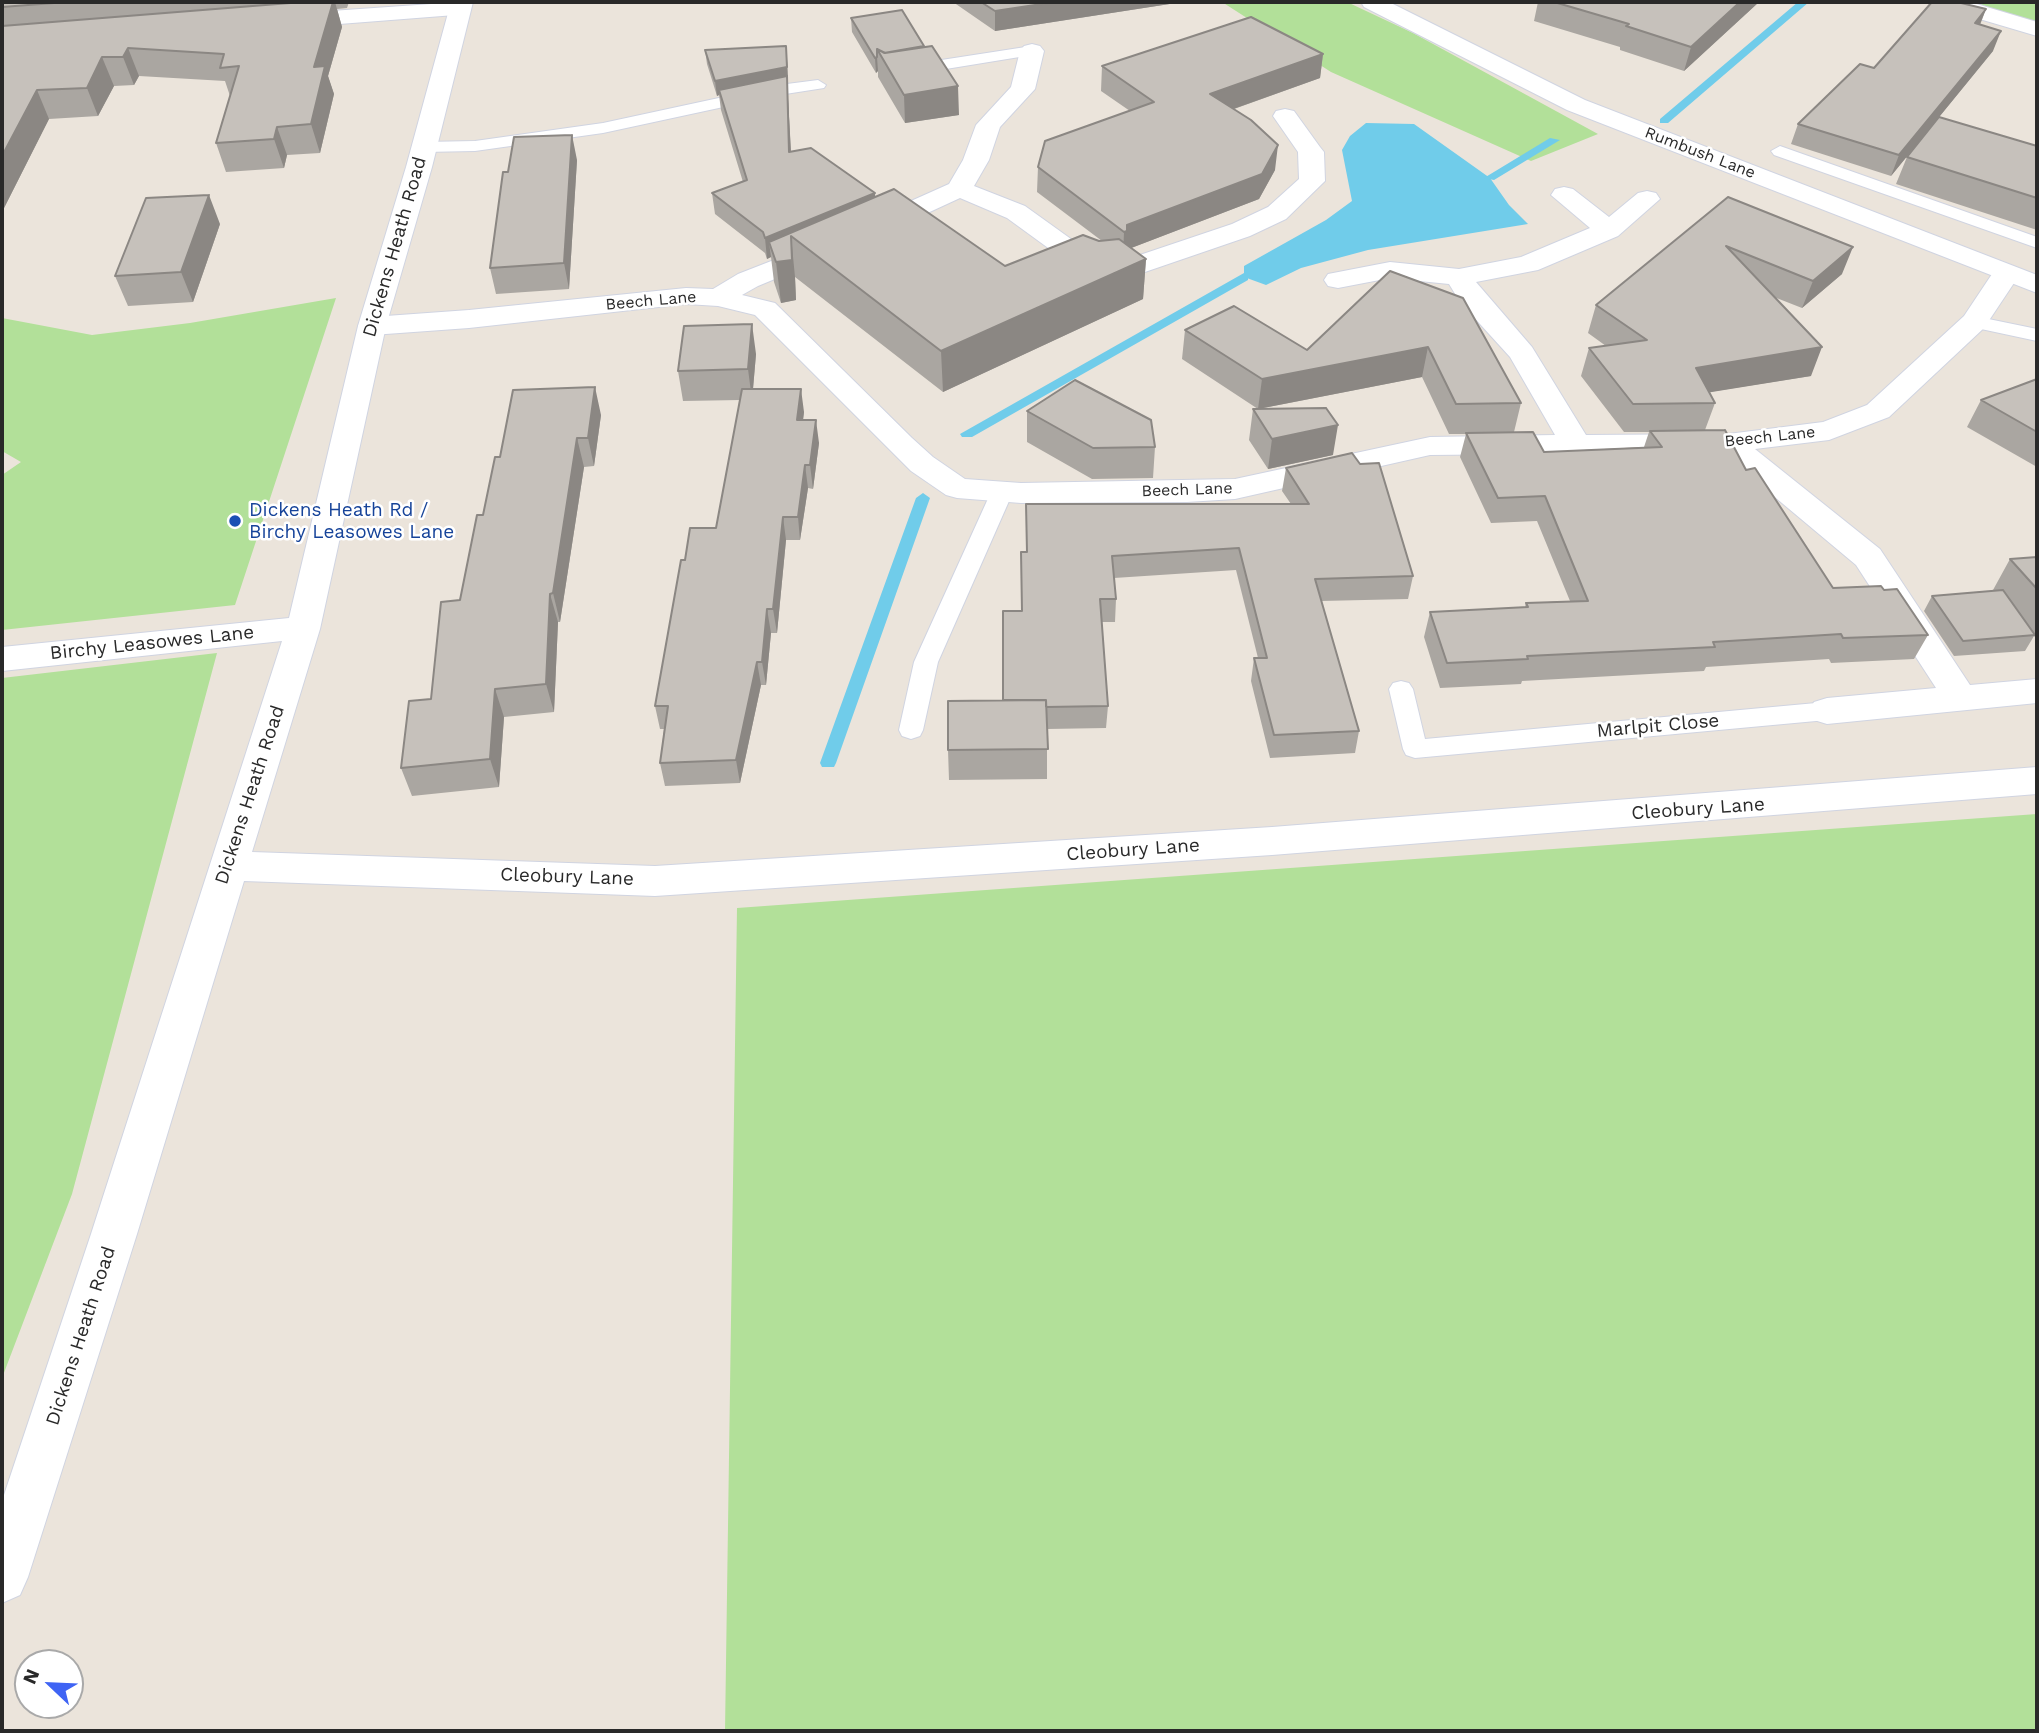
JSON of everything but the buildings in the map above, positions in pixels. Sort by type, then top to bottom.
[{"type":"street","name":"Rumbush Lane","points":[[1372,2],[1576,104],[2037,285]]},
{"type":"street","points":[[1947,2],[2037,29]]},
{"type":"street","points":[[265,23],[461,5]]},
{"type":"street","name":"Dickens Heath Road","points":[[2,1577],[114,1234],[303,629],[372,326],[424,147],[461,5]]},
{"type":"street","points":[[718,298],[748,280],[907,214],[959,189],[976,160],[988,125],[1023,89],[1032,51]]},
{"type":"street","points":[[959,189],[1016,212],[1098,271],[1132,267],[1241,230],[1277,213],[1312,181],[1311,152],[1285,116]]},
{"type":"street","points":[[1564,195],[1609,230]]},
{"type":"street","points":[[1338,280],[1390,270],[1459,277],[1528,264],[1609,230],[1647,199]]},
{"type":"street","name":"Beech Lane","points":[[372,326],[469,319],[686,296],[718,298],[765,309],[922,464],[957,488],[1002,492],[1187,492],[1235,489],[1430,446],[1728,443],[1829,431],[1878,411],[1974,322],[2006,274]]},
{"type":"street","points":[[1459,277],[1470,296],[1522,353],[1577,446]]},
{"type":"street","points":[[1728,443],[1868,557],[1961,699]]},
{"type":"street","name":"Birchy Leasowes Lane","points":[[2,659],[256,631],[303,629]]},
{"type":"street","name":"Marlpit Close","points":[[1827,711],[2037,691]]},
{"type":"street","name":"Cleobury Lane","points":[[227,866],[655,881],[1272,841],[2037,781]]},
{"type":"lane","points":[[886,74],[1032,51]]},
{"type":"lane","points":[[424,147],[475,146],[603,128],[767,92],[818,85]]},
{"type":"lane","points":[[1780,151],[2037,243]]},
{"type":"lane","points":[[1974,322],[2037,335]]},
{"type":"lane","points":[[911,730],[926,662],[1002,492]]},
{"type":"lane","name":"Marlpit Close","points":[[1401,689],[1415,749],[1827,711]]},
{"type":"green space","points":[[1222,2],[1347,2],[1413,33],[1598,134],[1531,161],[1331,72]]},
{"type":"green space","points":[[1974,2],[2037,2],[2037,26],[2007,14]]},
{"type":"green space","points":[[336,298],[235,605],[2,630],[2,475],[21,462],[2,451],[2,318],[92,335],[190,323]]},
{"type":"green space","points":[[217,653],[72,1194],[2,1378],[2,678]]},
{"type":"green space","points":[[2037,814],[2037,1731],[725,1731],[737,908]]},
{"type":"water","points":[[1366,123],[1414,124],[1490,178],[1509,205],[1528,224],[1368,250],[1301,268],[1266,285],[1244,277],[1244,266],[1326,220],[1352,201],[1342,150],[1350,136]]},
{"type":"waterway","points":[[1664,121],[1804,2]]},
{"type":"waterway","points":[[1490,178],[1554,140]]},
{"type":"waterway","points":[[967,434],[1244,277]]},
{"type":"waterway","points":[[828,763],[923,498]]},
{"type":"place","name":"Dickens Heath Rd / Birchy Leasowes Lane","points":[[235,521]]}]
